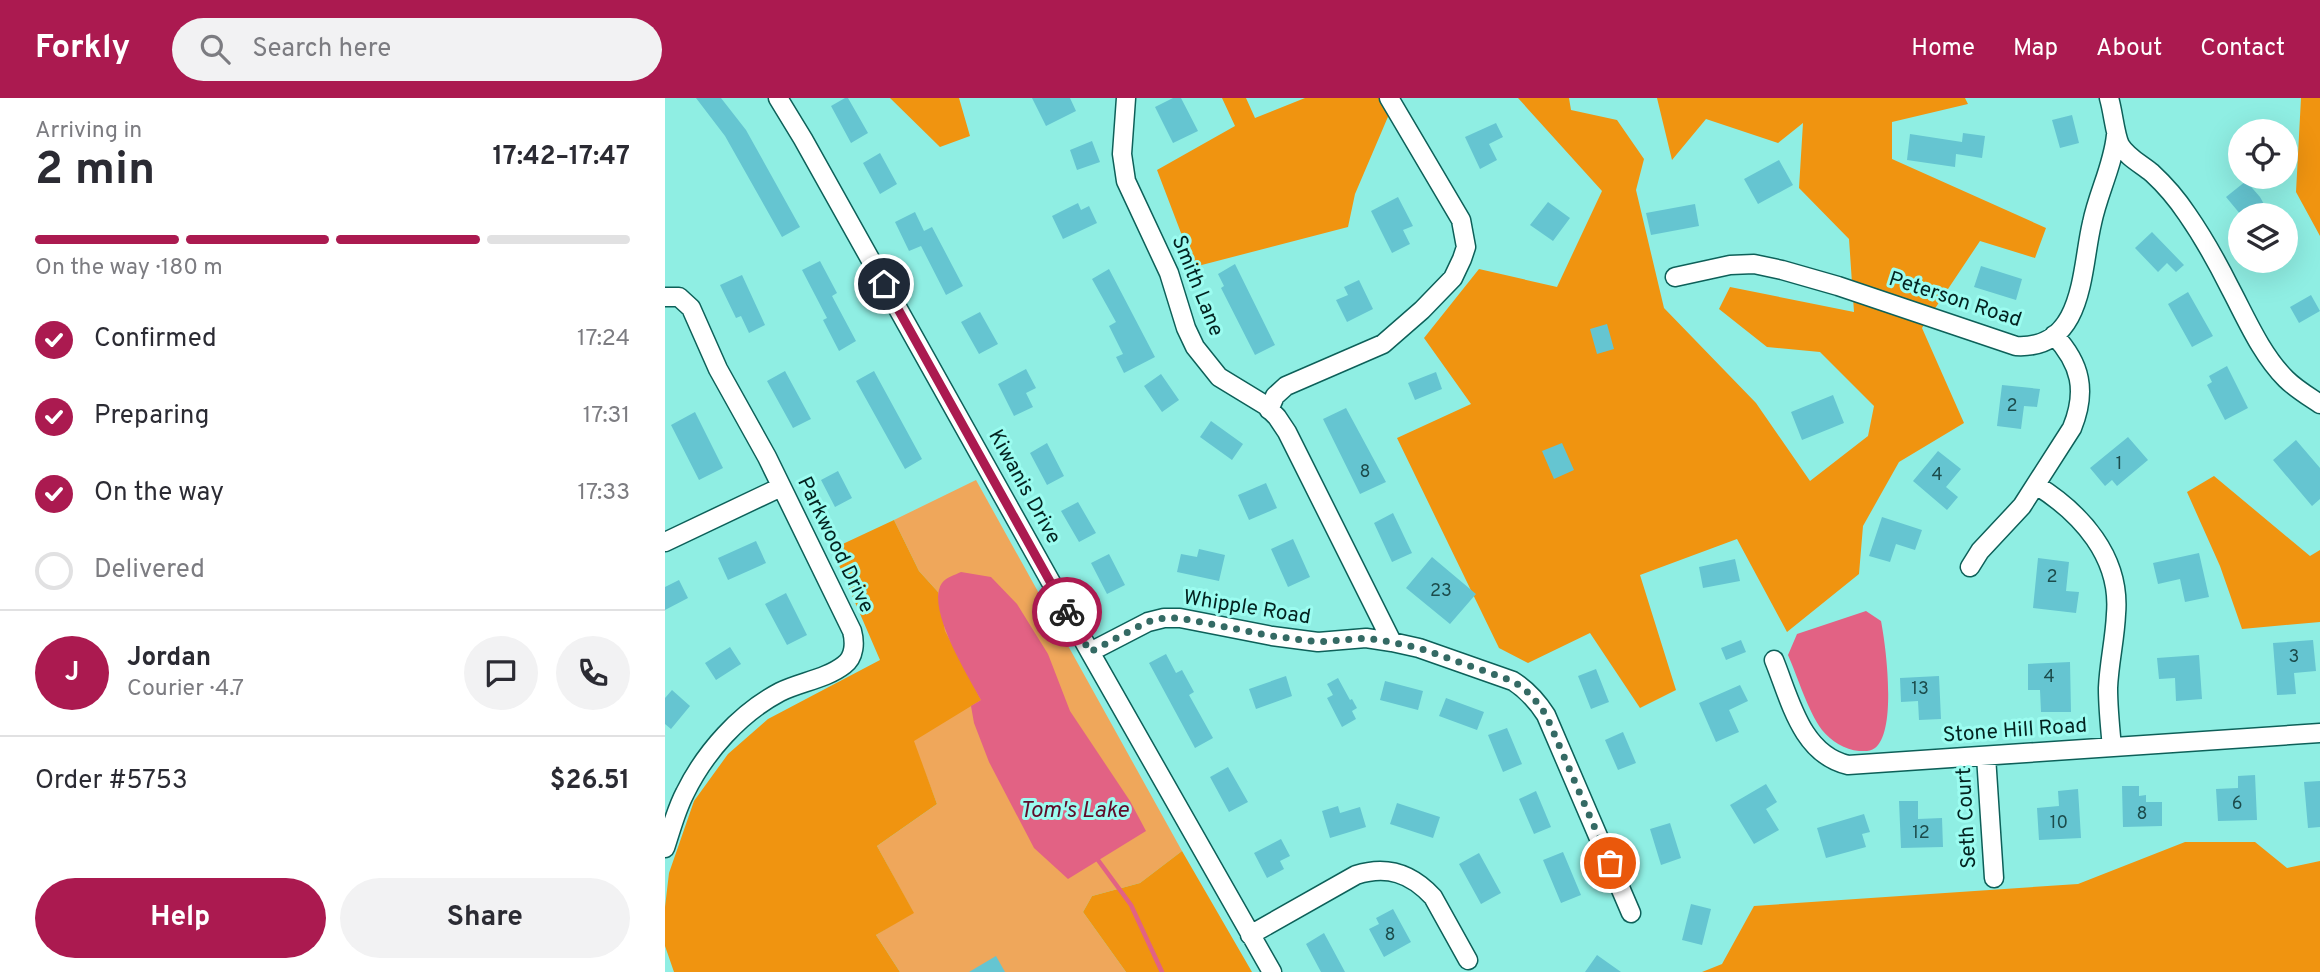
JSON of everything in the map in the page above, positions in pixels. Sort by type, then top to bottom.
[{"type":"street","name":"Kiwanis Drive","points":[[778,98],[1272,972]]},
{"type":"street","name":"Smith Lane","points":[[1126,98],[1122,154],[1126,181],[1170,273],[1186,328],[1206,363],[1219,377],[1269,410],[1287,432],[1391,642]]},
{"type":"street","points":[[1269,410],[1275,396],[1286,386],[1383,344],[1453,278],[1462,259],[1466,247],[1461,220],[1389,98]]},
{"type":"street","points":[[1969,567],[1980,551],[2022,506],[2072,428],[2080,400],[2080,385],[2075,364],[2054,335],[2068,319],[2082,287],[2092,222],[2115,150],[2115,120],[2109,98]]},
{"type":"street","points":[[2116,135],[2127,153],[2161,183],[2187,214],[2271,362],[2300,391],[2320,404]]},
{"type":"street","name":"Peterson Road","points":[[1675,277],[1730,265],[1754,264],[1838,286],[2016,346],[2037,344],[2054,335]]},
{"type":"street","name":"Parkwood Drive","points":[[665,296],[679,298],[691,308],[718,369],[781,487],[852,631],[854,650],[845,665],[778,694],[756,707],[736,724],[705,760],[685,793],[665,848]]},
{"type":"street","points":[[2036,485],[2055,496],[2088,529],[2108,561],[2117,611],[2108,685],[2112,747]]},
{"type":"street","points":[[665,542],[781,487]]},
{"type":"street","name":"Whipple Road","points":[[1090,652],[1147,622],[1180,618],[1318,642],[1366,638],[1391,642],[1419,648],[1513,681],[1537,701],[1546,715],[1631,913]]},
{"type":"street","name":"Stone Hill Road","points":[[1774,660],[1804,731],[1818,750],[1835,762],[1848,765],[2320,733]]},
{"type":"street","name":"Seth Court","points":[[1986,756],[1994,878]]},
{"type":"street","points":[[1250,935],[1356,875],[1370,870],[1385,870],[1406,876],[1433,897],[1468,960]]},
{"type":"shaded area","points":[[890,98],[959,98],[970,136],[940,147]]},
{"type":"shaded area","points":[[1222,98],[1246,98],[1255,118],[1305,98],[1396,98],[1355,194],[1348,227],[1194,267],[1157,170],[1235,126]]},
{"type":"shaded area","points":[[1518,98],[1569,98],[1571,110],[1617,120],[1644,159],[1636,190],[1664,308],[1756,403],[1810,481],[1868,436],[1874,406],[1820,352],[1767,347],[1719,309],[1730,287],[1854,312],[1849,239],[1799,188],[1803,123],[1778,143],[1706,119],[1672,160],[1657,98],[1965,98],[1968,104],[1892,122],[1892,159],[2046,228],[2035,258],[1980,241],[1922,328],[1964,423],[1899,462],[1863,526],[1859,574],[1787,632],[1737,539],[1640,575],[1676,690],[1640,708],[1590,633],[1528,663],[1499,648],[1397,438],[1471,404],[1424,338],[1479,269],[1557,287],[1602,191]]},
{"type":"shaded area","points":[[2301,98],[2320,98],[2320,236],[2296,192]]},
{"type":"shaded area","points":[[2214,476],[2310,556],[2320,550],[2320,622],[2242,629],[2220,566],[2187,492]]},
{"type":"shaded area","points":[[976,480],[1182,851],[1140,883],[1092,896],[1083,912],[1126,972],[900,972],[876,935],[913,912],[877,846],[937,804],[913,741],[938,592],[919,571],[894,520]]},
{"type":"shaded area","points":[[894,520],[919,571],[938,592],[945,631],[981,700],[914,741],[937,804],[877,846],[914,913],[876,935],[900,972],[674,972],[665,946],[665,907],[669,873],[694,801],[728,754],[768,719],[880,660],[832,549]]},
{"type":"shaded area","points":[[2185,842],[2255,842],[2287,868],[2320,861],[2320,972],[1702,972],[1722,964],[1754,906],[2078,884]]},
{"type":"shaded area","points":[[1182,851],[1252,972],[1126,972],[1083,912],[1092,896],[1140,883]]},
{"type":"water","name":"Tom's Lake","points":[[961,572],[991,577],[1017,604],[1048,654],[1070,711],[1130,801],[1146,831],[1068,879],[1034,848],[989,762],[974,723],[971,706],[981,700],[950,642],[939,608],[938,594],[942,583]]},
{"type":"water","points":[[1866,611],[1881,621],[1887,668],[1888,707],[1882,739],[1875,748],[1859,751],[1839,744],[1822,730],[1788,655],[1797,634]]},
{"type":"building","points":[[696,98],[721,98],[746,130],[800,227],[782,237],[725,136]]},
{"type":"building","points":[[848,98],[868,133],[851,143],[831,106]]},
{"type":"building","points":[[1032,98],[1070,98],[1076,111],[1046,126]]},
{"type":"building","points":[[1173,98],[1181,98],[1198,131],[1173,143],[1155,107]]},
{"type":"building","points":[[2072,115],[2079,143],[2060,148],[2052,120]]},
{"type":"building","points":[[1496,123],[1503,137],[1489,144],[1497,160],[1480,169],[1465,137]]},
{"type":"building","points":[[1963,133],[1985,136],[1982,158],[1956,154],[1955,167],[1907,160],[1910,134],[1962,142]]},
{"type":"building","points":[[1092,141],[1100,162],[1077,170],[1070,150]]},
{"type":"building","points":[[880,153],[897,184],[880,194],[863,163]]},
{"type":"building","points":[[1779,160],[1793,185],[1758,204],[1744,179]]},
{"type":"building","points":[[2236,189],[2253,189],[2263,203],[2231,203],[2226,197]]},
{"type":"building","points":[[1398,197],[1413,226],[1403,230],[1410,244],[1392,253],[1371,211]]},
{"type":"building","points":[[1548,202],[1570,218],[1553,241],[1530,225]]},
{"type":"building","points":[[1078,203],[1081,210],[1089,206],[1097,223],[1063,239],[1052,216]]},
{"type":"building","points":[[1695,204],[1699,226],[1651,235],[1646,213]]},
{"type":"building","points":[[915,212],[924,231],[932,227],[963,286],[946,295],[921,246],[909,251],[895,222]]},
{"type":"building","points":[[2152,232],[2184,265],[2176,272],[2167,263],[2158,272],[2135,248]]},
{"type":"building","points":[[820,261],[837,293],[832,296],[856,341],[839,351],[823,320],[827,318],[802,270]]},
{"type":"building","points":[[1235,264],[1275,345],[1255,355],[1221,288],[1224,286],[1218,274]]},
{"type":"building","points":[[1981,266],[2022,279],[2016,300],[1974,287]]},
{"type":"building","points":[[1109,269],[1155,357],[1124,373],[1116,357],[1123,354],[1109,326],[1116,322],[1092,279]]},
{"type":"building","points":[[742,275],[765,325],[749,333],[741,316],[736,318],[720,285]]},
{"type":"building","points":[[1359,280],[1373,309],[1347,322],[1336,300],[1348,295],[1344,287]]},
{"type":"building","points":[[2188,292],[2213,336],[2192,347],[2168,304]]},
{"type":"building","points":[[2311,295],[2320,311],[2299,323],[2290,307]]},
{"type":"building","points":[[980,312],[998,344],[979,354],[961,322]]},
{"type":"building","points":[[1607,324],[1614,349],[1597,354],[1590,329]]},
{"type":"building","points":[[2227,366],[2248,408],[2225,420],[2207,385],[2212,382],[2209,376]]},
{"type":"building","points":[[1026,369],[1036,388],[1026,393],[1033,407],[1014,416],[998,384]]},
{"type":"building","points":[[785,371],[811,419],[793,428],[767,381]]},
{"type":"building","points":[[874,371],[922,459],[905,469],[856,381]]},
{"type":"building","points":[[1436,372],[1442,389],[1415,400],[1408,383]]},
{"type":"building","points":[[1161,374],[1179,400],[1162,412],[1144,386]]},
{"type":"building","points":[[2002,385],[2040,389],[2037,407],[2024,406],[2021,429],[1997,426]]},
{"type":"building","points":[[1833,395],[1844,423],[1802,440],[1791,412]]},
{"type":"building","points":[[1346,408],[1386,482],[1360,494],[1323,419]]},
{"type":"building","points":[[695,412],[723,468],[699,480],[671,425]]},
{"type":"building","points":[[1211,421],[1243,444],[1232,460],[1200,437]]},
{"type":"building","points":[[2128,437],[2148,460],[2117,486],[2112,480],[2105,486],[2090,468]]},
{"type":"building","points":[[2296,440],[2320,468],[2320,499],[2312,506],[2273,460]]},
{"type":"building","points":[[1047,443],[1064,476],[1047,485],[1030,453]]},
{"type":"building","points":[[1562,443],[1574,470],[1554,479],[1542,451]]},
{"type":"building","points":[[1938,451],[1961,469],[1946,487],[1958,497],[1947,510],[1913,481]]},
{"type":"building","points":[[838,471],[852,498],[835,507],[821,480]]},
{"type":"building","points":[[1266,483],[1277,508],[1249,520],[1238,495]]},
{"type":"building","points":[[1078,502],[1096,533],[1079,542],[1061,511]]},
{"type":"building","points":[[1393,513],[1412,553],[1392,562],[1374,523]]},
{"type":"building","points":[[1882,517],[1922,530],[1915,550],[1896,544],[1890,562],[1869,556]]},
{"type":"building","points":[[1293,539],[1310,577],[1288,587],[1271,549]]},
{"type":"building","points":[[756,541],[766,563],[728,580],[718,558]]},
{"type":"building","points":[[1199,549],[1225,555],[1219,581],[1177,572],[1181,554],[1197,557]]},
{"type":"building","points":[[2199,553],[2209,597],[2185,602],[2180,579],[2158,584],[2153,563]]},
{"type":"building","points":[[1109,554],[1125,585],[1107,594],[1091,563]]},
{"type":"building","points":[[1432,557],[1476,594],[1450,624],[1406,588]]},
{"type":"building","points":[[2038,558],[2069,562],[2066,591],[2079,592],[2076,613],[2033,608]]},
{"type":"building","points":[[1735,559],[1740,581],[1703,588],[1699,567]]},
{"type":"building","points":[[679,580],[688,598],[665,610],[665,587]]},
{"type":"building","points":[[786,593],[807,635],[787,645],[765,604]]},
{"type":"building","points":[[1741,640],[1746,652],[1726,660],[1721,648]]},
{"type":"building","points":[[2313,640],[2316,671],[2294,673],[2296,694],[2277,695],[2273,643]]},
{"type":"building","points":[[730,647],[741,664],[716,680],[705,663]]},
{"type":"building","points":[[1166,654],[1176,673],[1182,670],[1194,692],[1189,695],[1213,738],[1195,748],[1149,663]]},
{"type":"building","points":[[2199,655],[2202,699],[2176,701],[2175,678],[2159,679],[2157,658]]},
{"type":"building","points":[[2070,662],[2071,712],[2041,712],[2040,690],[2028,690],[2028,664]]},
{"type":"building","points":[[1596,669],[1609,702],[1591,709],[1578,676]]},
{"type":"building","points":[[1286,676],[1292,696],[1256,709],[1249,689]]},
{"type":"building","points":[[1939,676],[1941,719],[1919,720],[1918,701],[1901,702],[1900,678]]},
{"type":"building","points":[[1338,678],[1357,708],[1352,711],[1356,719],[1342,727],[1327,698],[1333,695],[1327,684]]},
{"type":"building","points":[[1385,681],[1423,691],[1418,710],[1380,700]]},
{"type":"building","points":[[1740,685],[1748,701],[1729,710],[1739,732],[1716,742],[1699,703]]},
{"type":"building","points":[[672,690],[690,706],[671,729],[665,724],[665,698]]},
{"type":"building","points":[[1446,698],[1484,712],[1477,730],[1439,716]]},
{"type":"building","points":[[1507,728],[1522,764],[1503,772],[1488,735]]},
{"type":"building","points":[[1623,732],[1636,763],[1618,770],[1605,740]]},
{"type":"building","points":[[1228,767],[1248,802],[1229,812],[1210,777]]},
{"type":"building","points":[[2255,775],[2257,820],[2218,821],[2216,789],[2238,788],[2238,776]]},
{"type":"building","points":[[2320,781],[2320,827],[2308,828],[2304,782]]},
{"type":"building","points":[[1766,784],[1777,802],[1766,809],[1779,830],[1754,844],[1730,805]]},
{"type":"building","points":[[2122,786],[2139,786],[2139,796],[2146,795],[2146,802],[2162,802],[2162,826],[2123,827]]},
{"type":"building","points":[[2078,789],[2081,838],[2039,840],[2037,808],[2059,806],[2058,791]]},
{"type":"building","points":[[1536,791],[1551,827],[1534,834],[1519,799]]},
{"type":"building","points":[[1899,801],[1918,801],[1918,819],[1942,818],[1943,847],[1901,848]]},
{"type":"building","points":[[1397,803],[1440,817],[1433,838],[1390,824]]},
{"type":"building","points":[[1338,806],[1340,813],[1360,807],[1366,827],[1330,838],[1322,811]]},
{"type":"building","points":[[1864,814],[1870,832],[1862,834],[1866,847],[1826,858],[1817,828]]},
{"type":"building","points":[[1670,823],[1681,858],[1661,865],[1650,829]]},
{"type":"building","points":[[1281,839],[1290,856],[1280,861],[1284,869],[1267,878],[1254,853]]},
{"type":"building","points":[[1563,852],[1581,895],[1561,903],[1543,860]]},
{"type":"building","points":[[1479,853],[1501,893],[1481,904],[1459,864]]},
{"type":"building","points":[[1691,904],[1711,909],[1702,945],[1682,940]]},
{"type":"building","points":[[1393,909],[1411,942],[1384,957],[1369,929],[1379,924],[1376,918]]},
{"type":"building","points":[[1324,933],[1345,972],[1321,972],[1306,944]]},
{"type":"building","points":[[1597,955],[1621,972],[1585,972]]},
{"type":"building","points":[[996,956],[1005,972],[969,972]]},
{"type":"waterway","points":[[1098,860],[1131,905],[1162,972]]},
{"type":"way so far","points":[[1067,612],[1090,652],[1147,622],[1180,618],[1318,642],[1366,638],[1391,642],[1419,648],[1513,681],[1537,701],[1546,715],[1610,863]]},
{"type":"route","points":[[884,284],[1067,612]]}]
